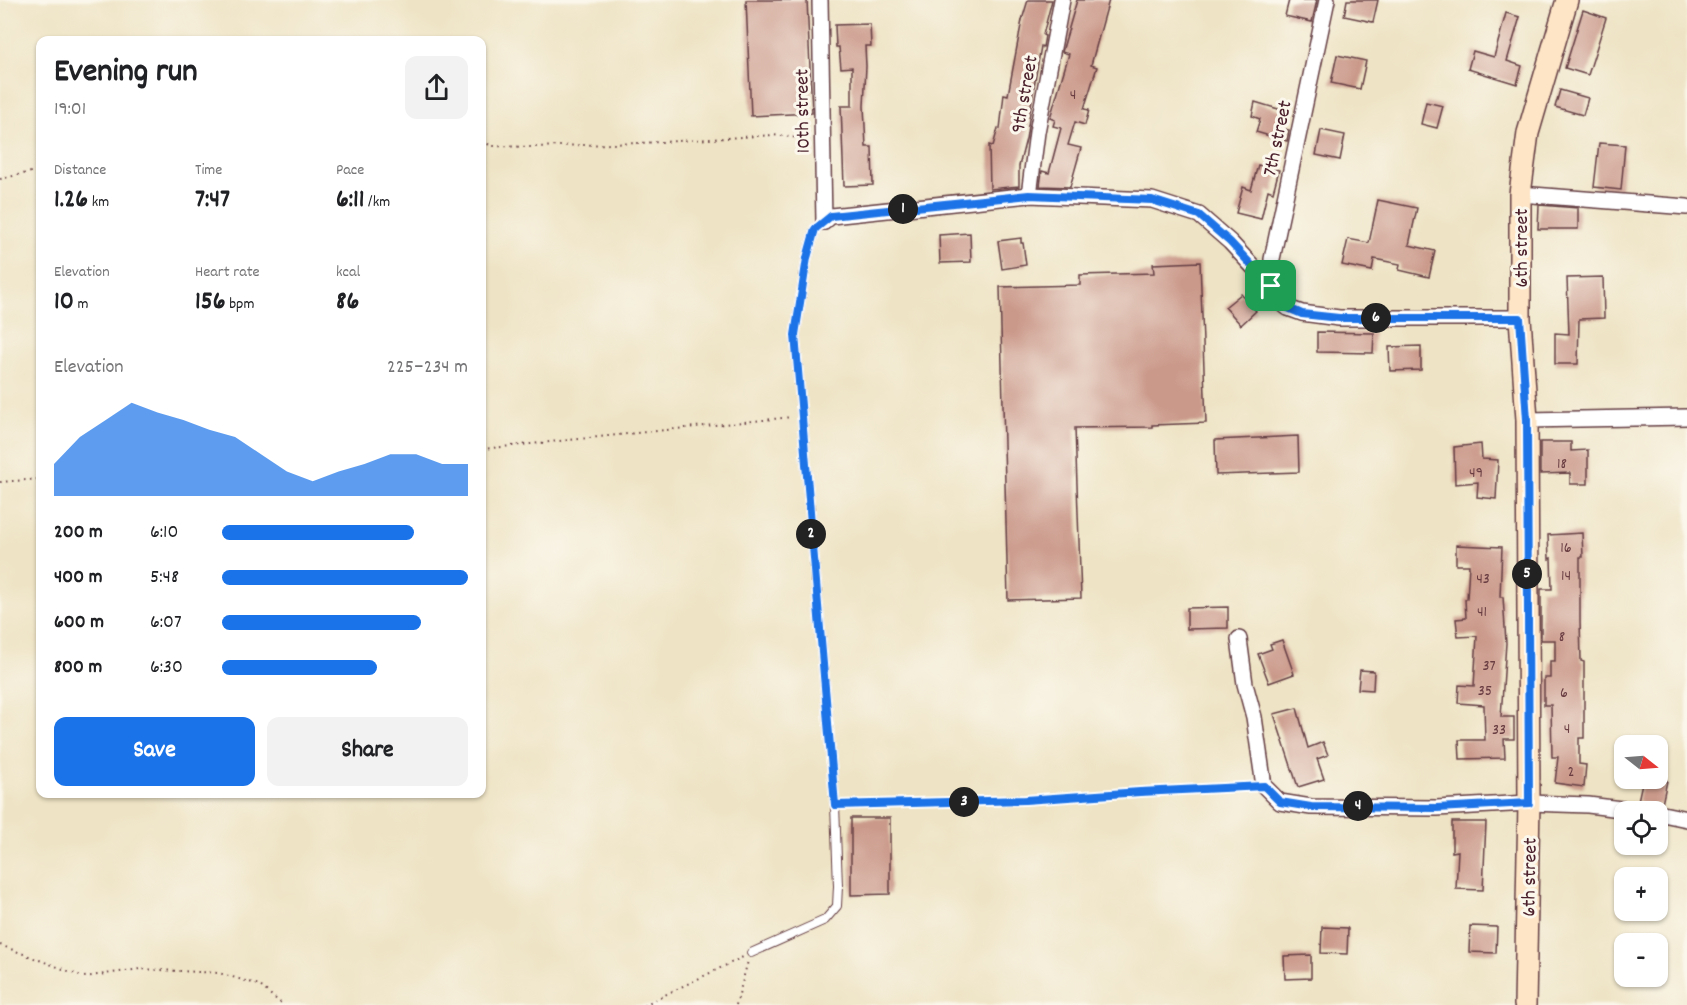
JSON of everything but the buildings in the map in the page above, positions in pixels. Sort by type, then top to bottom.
[{"type":"main road","name":"6th street","points":[[1525,1005],[1529,803],[1527,420],[1520,318],[1520,194],[1528,133],[1567,0]]},
{"type":"street","name":"10th street","points":[[820,0],[824,222]]},
{"type":"street","name":"9th street","points":[[1029,195],[1039,121],[1062,0]]},
{"type":"street","name":"7th street","points":[[1271,286],[1272,260],[1327,0]]},
{"type":"street","points":[[1520,194],[1687,207]]},
{"type":"street","points":[[824,222],[831,216],[1029,195],[1152,200],[1199,215],[1230,242],[1271,286],[1279,301],[1302,314],[1319,317],[1520,318]]},
{"type":"street","points":[[1527,420],[1687,417]]},
{"type":"street","points":[[1239,639],[1264,786],[1280,802],[1311,807],[1437,808],[1529,803],[1614,808]]},
{"type":"street","points":[[1668,815],[1687,819]]},
{"type":"lane","points":[[751,953],[825,920],[837,906],[835,805],[795,335],[807,258],[815,229],[824,222]]},
{"type":"path","points":[[486,143],[493,146],[534,147],[773,135],[800,138],[823,168]]},
{"type":"path","points":[[0,179],[36,171]]},
{"type":"path","points":[[486,449],[801,416]]},
{"type":"path","points":[[0,482],[36,479]]},
{"type":"path","points":[[835,805],[1025,800],[1264,786]]},
{"type":"path","points":[[0,945],[84,977],[140,969],[219,973],[259,985],[283,1005]]},
{"type":"path","points":[[644,1005],[751,953]]},
{"type":"path","points":[[736,1005],[751,953]]},
{"type":"route","points":[[1029,195],[1152,200],[1199,215],[1230,242],[1271,286],[1279,301],[1288,308],[1302,314],[1319,317],[1520,318],[1527,420],[1529,803],[1437,808],[1311,807],[1280,802],[1264,786],[1025,800],[835,805],[795,335],[807,258],[815,229],[831,216],[1029,195]]}]
